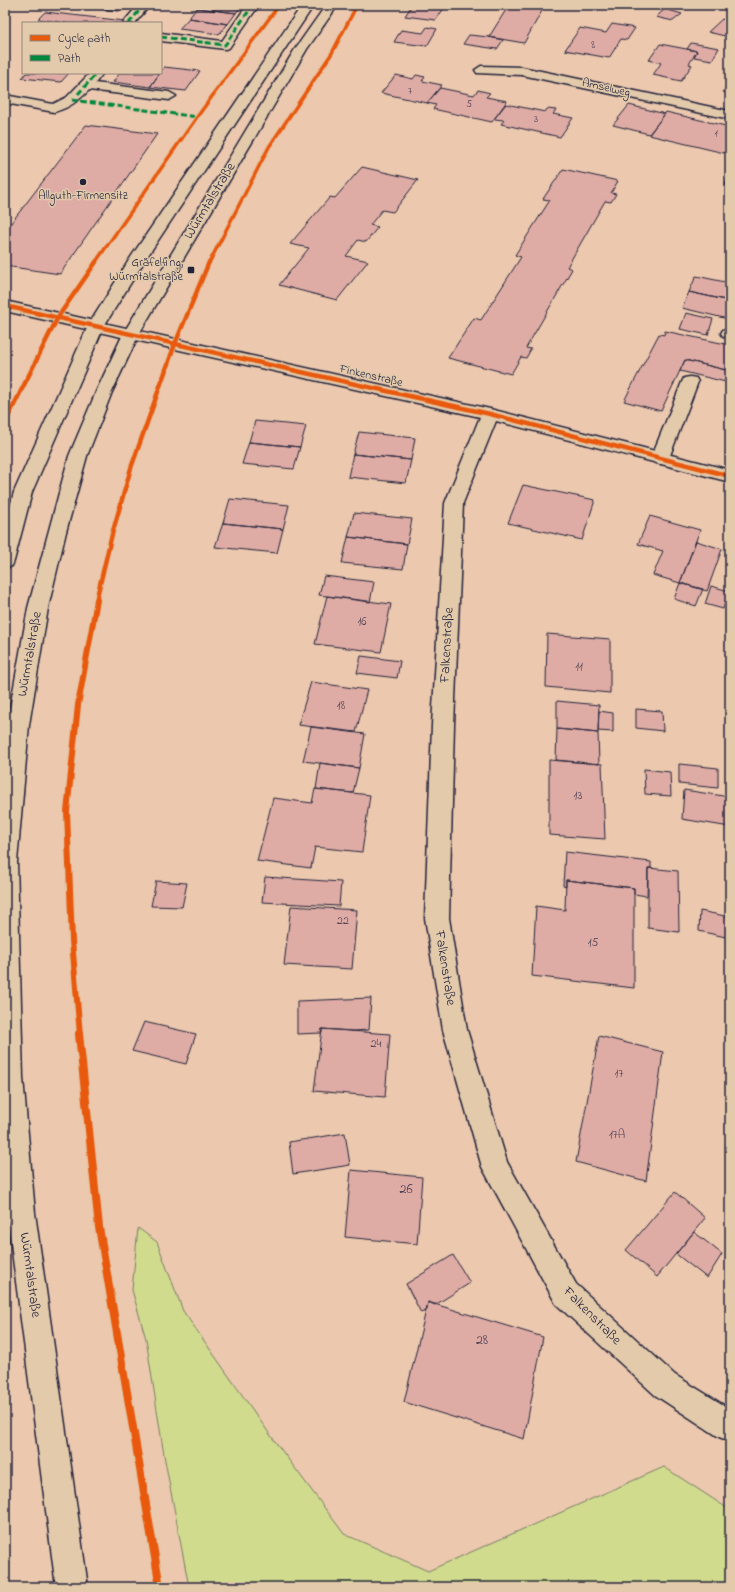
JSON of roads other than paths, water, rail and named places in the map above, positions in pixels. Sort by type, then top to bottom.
[{"type":"main road","points":[[130,22],[144,5]]},
{"type":"main road","points":[[162,36],[225,45],[253,5]]},
{"type":"main road","name":"Würmtalstraße","points":[[5,560],[23,492],[96,326],[137,260],[308,5]]},
{"type":"main road","name":"Würmtalstraße","points":[[72,1587],[21,1214],[10,1078],[6,862],[18,725],[38,608],[78,456],[104,392],[131,334],[301,49],[332,5]]},
{"type":"main road","name":"Amselweg","points":[[481,70],[522,71],[730,115]]},
{"type":"main road","points":[[5,99],[54,108],[72,100],[95,74]]},
{"type":"main road","points":[[86,86],[169,96]]},
{"type":"main road","name":"Finkenstraße","points":[[5,306],[490,414],[730,476]]},
{"type":"main road","points":[[660,458],[690,382]]},
{"type":"main road","name":"Falkenstraße","points":[[490,414],[454,503],[443,725],[437,918],[455,1030],[495,1167],[566,1294],[665,1386],[730,1426]]},
{"type":"place","name":"Allguth-Firmensitz","points":[[83,182]]},
{"type":"place","name":"Gräfelfing, Würmtalstraße","points":[[191,270]]}]
